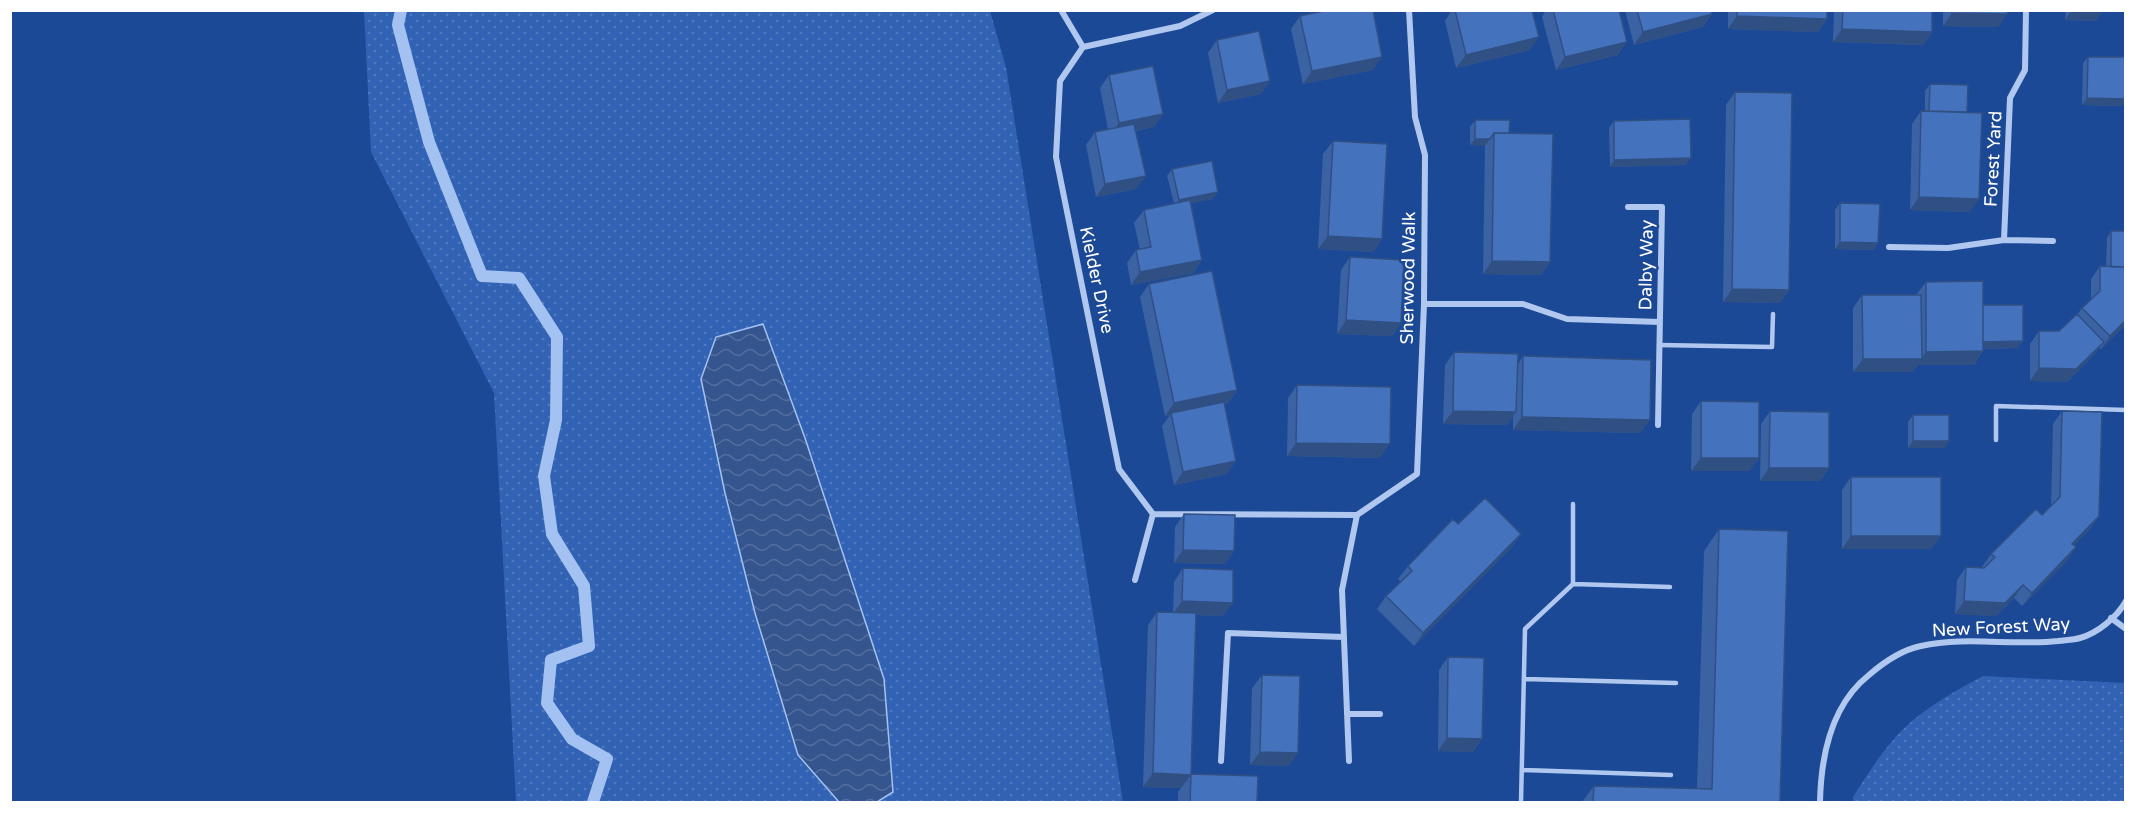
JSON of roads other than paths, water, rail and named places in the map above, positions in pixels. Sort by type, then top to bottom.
[{"type":"street","points":[[1061,10],[1083,47],[1180,26],[1213,10]]},
{"type":"street","name":"Sherwood Walk","points":[[1357,515],[1417,474],[1424,304],[1425,155],[1415,117],[1409,10]]},
{"type":"street","name":"Forest Yard","points":[[2004,240],[2010,98],[2025,70],[2026,10]]},
{"type":"street","name":"Kielder Drive","points":[[1083,47],[1060,81],[1056,157],[1119,469],[1153,514]]},
{"type":"street","name":"Dalby Way","points":[[1628,207],[1662,207],[1658,425]]},
{"type":"street","points":[[1889,247],[1948,248],[2004,240],[2053,241]]},
{"type":"street","name":"Dalby Way","points":[[1424,304],[1523,304],[1567,319],[1660,322]]},
{"type":"street","points":[[1135,580],[1153,514],[1357,515],[1342,590],[1349,761]]},
{"type":"street","name":"New Forest Way","points":[[1820,802],[1825,750],[1836,714],[1859,683],[1886,661],[1918,646],[1958,641],[2043,642],[2081,638],[2104,625],[2126,601]]},
{"type":"street","points":[[2111,618],[2126,629]]},
{"type":"street","points":[[1221,761],[1228,633],[1344,637]]},
{"type":"street","points":[[1347,714],[1380,714]]},
{"type":"lane","points":[[1659,345],[1772,347],[1773,315]]},
{"type":"lane","points":[[1996,440],[1996,406],[2126,411]]},
{"type":"lane","points":[[1573,584],[1574,504]]},
{"type":"lane","points":[[1521,802],[1525,629],[1573,584],[1670,587]]},
{"type":"lane","points":[[1524,679],[1676,683]]},
{"type":"lane","points":[[1522,770],[1671,775]]},
{"type":"water","points":[[763,324],[805,438],[884,679],[893,792],[877,802],[839,802],[798,755],[755,613],[725,493],[701,379],[716,337]]},
{"type":"waterway","points":[[401,10],[398,25],[429,142],[482,276],[519,278],[557,337],[556,420],[544,476],[552,534],[584,586],[589,646],[551,660],[547,703],[572,739],[607,759],[593,802]]}]
